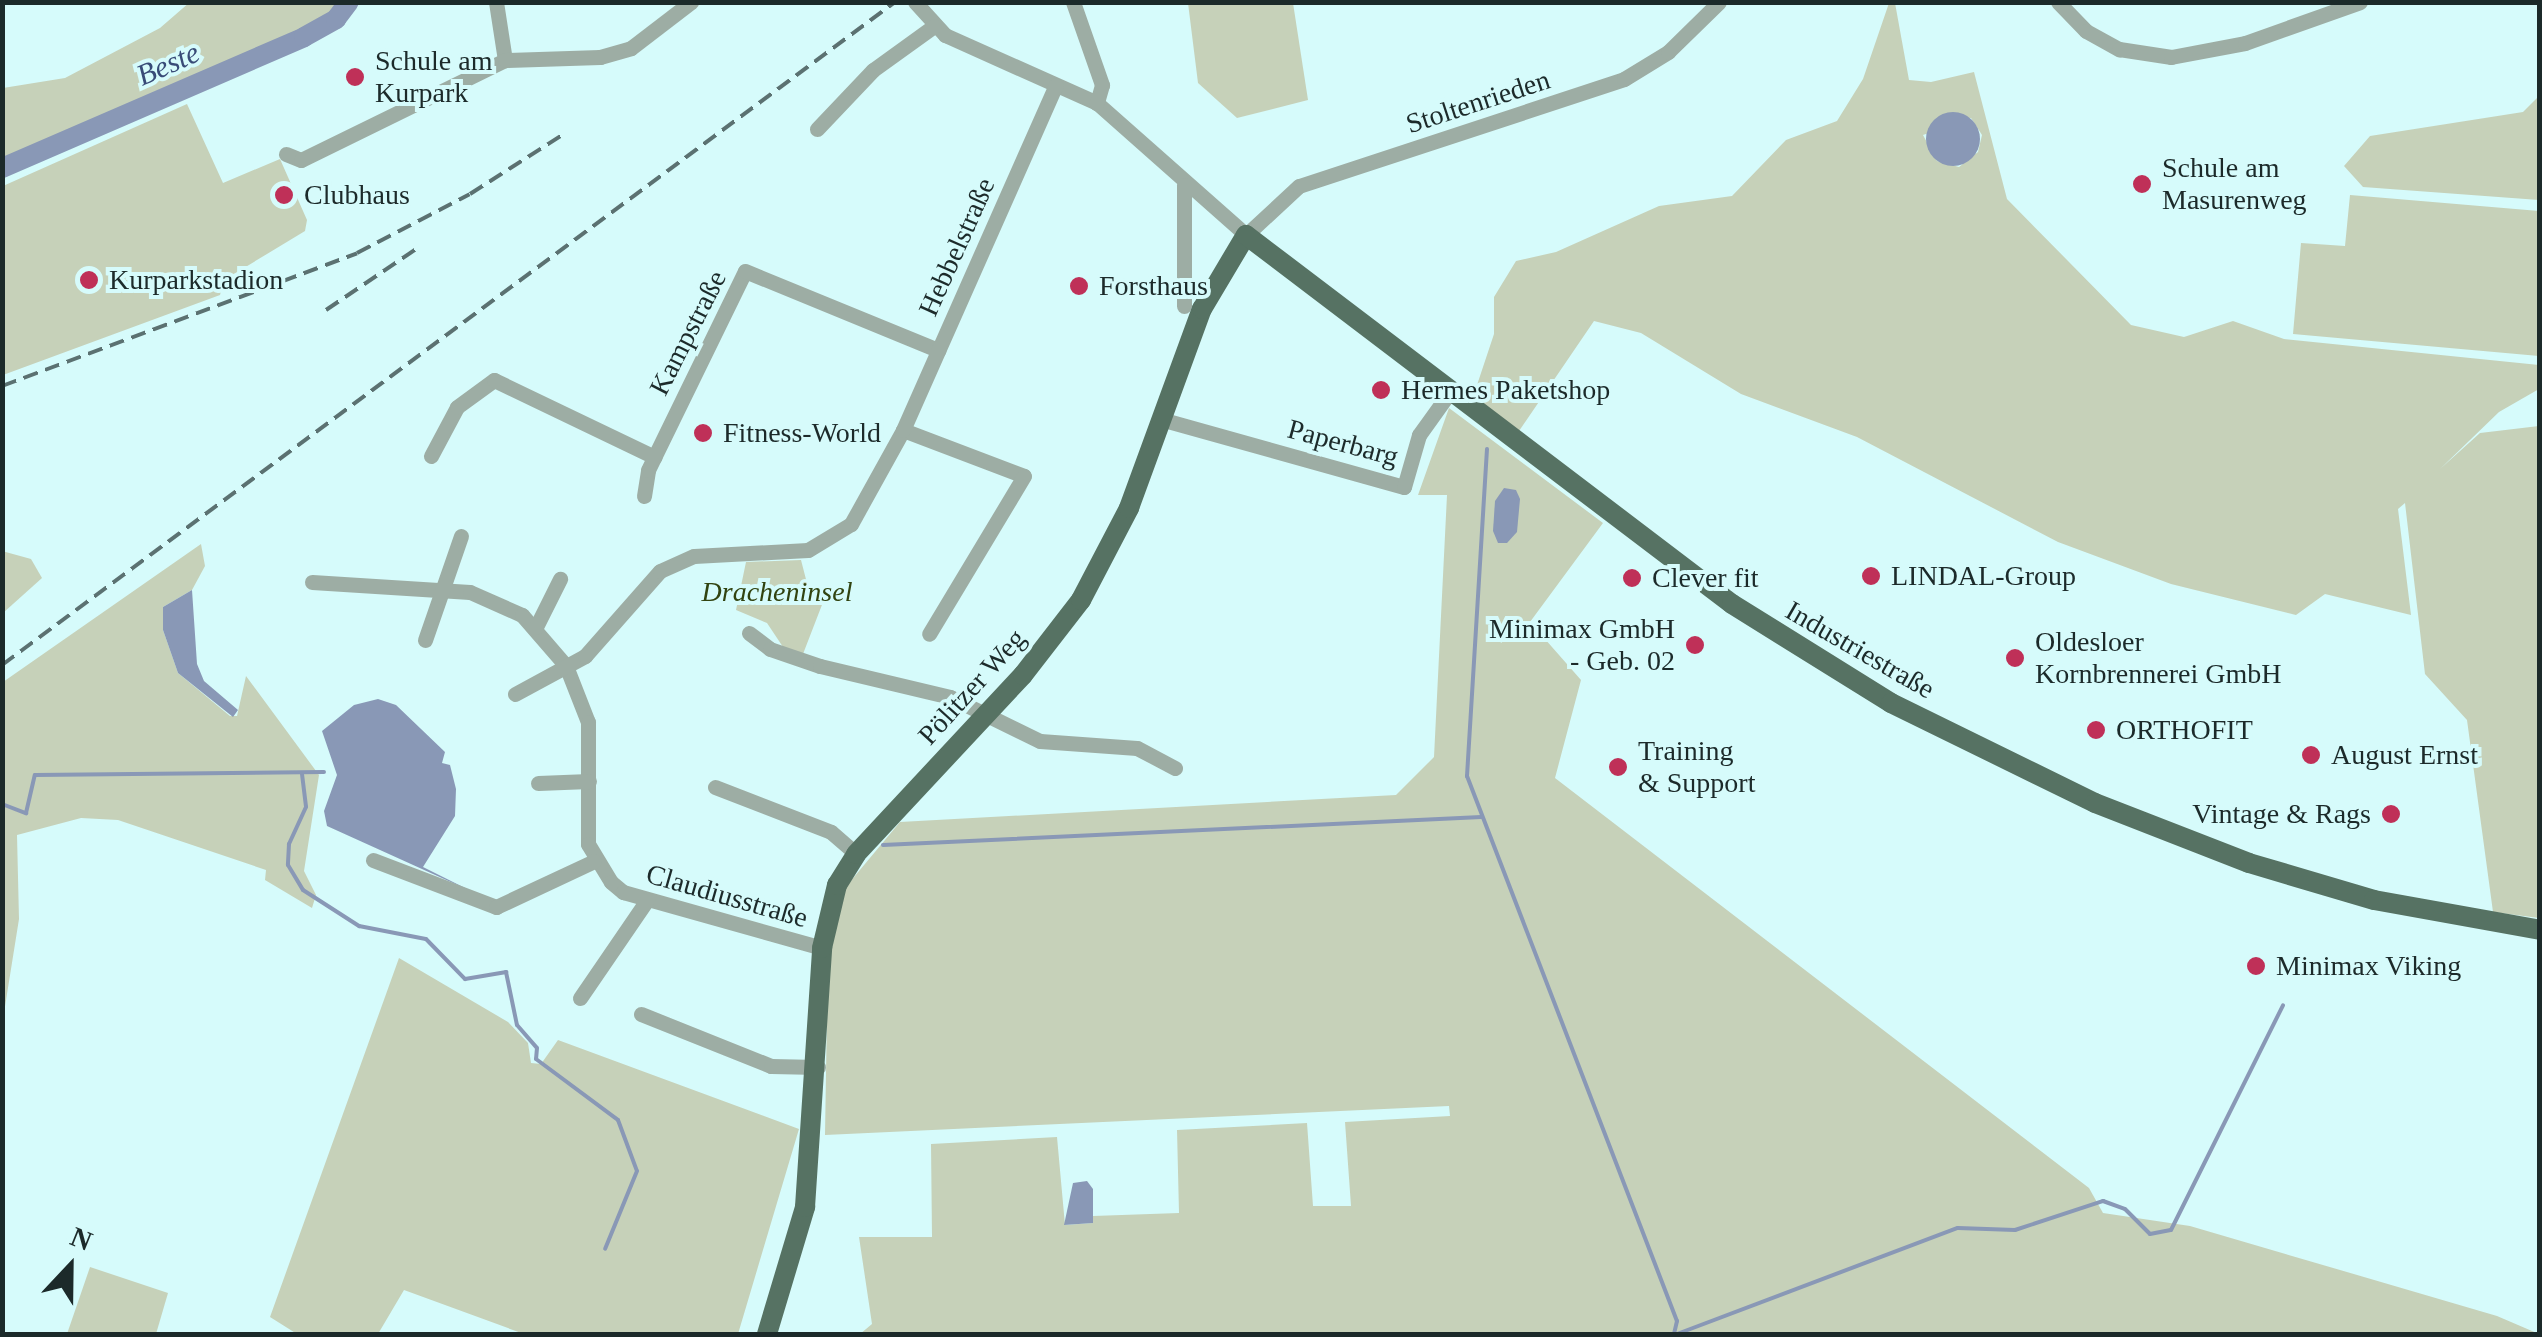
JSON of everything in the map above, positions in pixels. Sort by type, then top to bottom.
[{"type":"main road","name":"Industriestraße","points":[[1246,235],[1774,632],[2013,765],[2249,863],[2374,900],[2540,930]]},
{"type":"main road","name":"Pölitzer Weg","points":[[766,1334],[805,1207],[818,1067],[822,948],[838,885],[856,854],[984,716],[1081,600],[1164,420],[1202,308],[1246,235]]},
{"type":"street","points":[[496,2],[506,60]]},
{"type":"street","points":[[286,154],[300,160],[506,60],[600,58],[631,48],[690,2]]},
{"type":"street","points":[[1073,2],[1102,86],[1097,103]]},
{"type":"street","name":"Stoltenrieden","points":[[1246,235],[1299,186],[1624,79],[1668,52],[1719,2]]},
{"type":"street","points":[[2058,2],[2086,31],[2119,49],[2171,57],[2245,42],[2360,2]]},
{"type":"street","points":[[915,3],[934,26],[1097,103],[1184,186],[1246,235]]},
{"type":"street","points":[[817,129],[873,70],[934,26]]},
{"type":"street","name":"Hebbelstraße","points":[[566,666],[613,628],[660,571],[694,556],[808,550],[838,535],[872,494],[1056,85]]},
{"type":"street","points":[[1184,186],[1184,306]]},
{"type":"street","name":"Kampstraße","points":[[644,496],[655,456],[745,271],[938,350]]},
{"type":"street","points":[[430,456],[458,408],[494,380],[655,456]]},
{"type":"street","name":"Paperbarg","points":[[1164,420],[1404,486],[1419,435],[1452,390]]},
{"type":"street","points":[[903,430],[1024,476],[929,634]]},
{"type":"street","points":[[425,640],[439,590],[461,536]]},
{"type":"street","points":[[536,627],[560,579]]},
{"type":"street","points":[[312,582],[439,590],[504,604],[536,627],[566,666],[588,722],[590,781],[585,805],[594,861],[496,907],[373,860]]},
{"type":"street","points":[[749,633],[770,649],[950,697],[1040,741],[1137,748],[1175,768]]},
{"type":"street","points":[[515,694],[566,666]]},
{"type":"street","points":[[538,783],[590,781]]},
{"type":"street","points":[[715,787],[831,832],[856,854]]},
{"type":"street","name":"Claudiusstraße","points":[[594,861],[623,892],[822,948]]},
{"type":"street","points":[[580,998],[646,900]]},
{"type":"street","points":[[641,1014],[772,1066],[818,1067]]},
{"type":"green space","points":[[190,2],[349,3],[336,19],[304,37],[3,168],[3,88],[65,78],[160,28]]},
{"type":"green space","points":[[1188,3],[1293,3],[1308,100],[1237,118],[1198,83]]},
{"type":"green space","points":[[1889,3],[1895,3],[1909,80],[1931,82],[1974,72],[2007,199],[2131,325],[2184,337],[2233,321],[2284,339],[2539,365],[2539,389],[2499,412],[2440,469],[2480,433],[2539,426],[2539,918],[2493,912],[2467,720],[2425,674],[2405,503],[2398,509],[2411,615],[2325,594],[2296,615],[2171,584],[2058,542],[1857,437],[1741,394],[1641,333],[1594,321],[1519,431],[1473,397],[1494,334],[1494,297],[1516,261],[1556,252],[1659,206],[1732,196],[1786,140],[1837,121],[1863,79]],"holes":[[[1971,118],[1982,135],[1978,152],[1959,167],[1937,161],[1923,135]]]},
{"type":"green space","points":[[2539,96],[2539,200],[2363,187],[2344,166],[2370,136],[2523,112]]},
{"type":"green space","name":"Kurparkstadion","points":[[187,104],[223,183],[280,159],[307,220],[305,231],[224,280],[220,295],[3,375],[3,186]]},
{"type":"green space","points":[[2350,195],[2539,211],[2539,356],[2293,334],[2301,243],[2345,246]]},
{"type":"green space","points":[[1449,408],[1603,523],[1530,622],[1581,680],[1555,778],[2089,1188],[2103,1213],[2190,1226],[2497,1316],[2539,1334],[860,1334],[872,1324],[859,1237],[932,1237],[931,1144],[1057,1137],[1065,1225],[1093,1223],[1093,1216],[1179,1213],[1177,1130],[1307,1123],[1313,1206],[1351,1206],[1345,1122],[1450,1116],[1449,1106],[825,1135],[828,950],[844,889],[900,822],[1396,795],[1434,757],[1447,495],[1418,495]]},
{"type":"green space","points":[[201,544],[205,566],[192,590],[163,607],[163,630],[178,673],[230,716],[237,716],[246,676],[319,775],[304,871],[316,895],[312,908],[265,880],[266,870],[118,820],[81,818],[17,835],[19,919],[3,1019],[3,682]]},
{"type":"green space","points":[[2,551],[31,559],[42,578],[3,613]]},
{"type":"green space","name":"Dracheninsel","points":[[801,560],[809,591],[825,597],[803,654],[783,647],[767,623],[736,610],[746,562]]},
{"type":"green space","points":[[399,958],[508,1022],[528,1043],[531,1063],[541,1064],[558,1040],[799,1129],[738,1334],[524,1334],[404,1290],[378,1334],[297,1334],[270,1317]]},
{"type":"green space","points":[[90,1267],[168,1293],[156,1334],[67,1334]]},
{"type":"water","points":[[1953,112],[1972,120],[1980,139],[1972,158],[1953,166],[1934,158],[1926,139],[1934,120]]},
{"type":"water","points":[[1504,488],[1516,490],[1520,499],[1517,532],[1507,543],[1498,543],[1493,531],[1495,501]]},
{"type":"water","points":[[192,590],[197,664],[204,681],[238,710],[233,717],[178,673],[163,630],[163,607]]},
{"type":"water","points":[[378,699],[396,705],[445,752],[442,763],[450,765],[456,789],[455,816],[423,867],[475,893],[327,826],[324,811],[337,775],[322,731],[354,705]]},
{"type":"water","points":[[1087,1181],[1093,1189],[1093,1223],[1064,1225],[1073,1183]]},
{"type":"waterway","name":"Beste","points":[[2,168],[304,37],[336,19],[349,2]]},
{"type":"waterway","points":[[1487,449],[1467,776],[1677,1321],[1674,1334]]},
{"type":"waterway","points":[[2,804],[26,813],[35,775],[324,772]]},
{"type":"waterway","points":[[302,774],[306,807],[289,844],[288,865],[303,890],[359,926],[426,939],[465,979],[506,972],[517,1025],[537,1048],[536,1059],[618,1120],[637,1171],[605,1249]]},
{"type":"waterway","points":[[883,845],[1481,817]]},
{"type":"waterway","points":[[1677,1334],[1958,1228],[2015,1230],[2103,1201],[2125,1209],[2150,1234],[2171,1230],[2283,1005]]},
{"type":"railway","points":[[2,665],[895,2]]},
{"type":"railway","points":[[2,386],[357,253],[470,194],[564,134]]},
{"type":"railway","points":[[326,310],[416,249]]},
{"type":"place","name":"Schule am Kurpark","points":[[355,77]]},
{"type":"place","name":"Schule am Masurenweg","points":[[2142,184]]},
{"type":"place","name":"Clubhaus","points":[[284,195]]},
{"type":"place","name":"Kurparkstadion","points":[[89,280]]},
{"type":"place","name":"Forsthaus","points":[[1079,286]]},
{"type":"place","name":"Hermes Paketshop","points":[[1381,390]]},
{"type":"place","name":"Fitness-World","points":[[703,433]]},
{"type":"place","name":"LINDAL-Group","points":[[1871,576]]},
{"type":"place","name":"Clever fit","points":[[1632,578]]},
{"type":"place","name":"Minimax GmbH - Geb. 02","points":[[1695,645]]},
{"type":"place","name":"Oldesloer Kornbrennerei GmbH","points":[[2015,658]]},
{"type":"place","name":"ORTHOFIT","points":[[2096,730]]},
{"type":"place","name":"August Ernst","points":[[2311,755]]},
{"type":"place","name":"Training & Support","points":[[1618,767]]},
{"type":"place","name":"Vintage & Rags","points":[[2391,814]]},
{"type":"place","name":"Minimax Viking","points":[[2256,966]]}]
